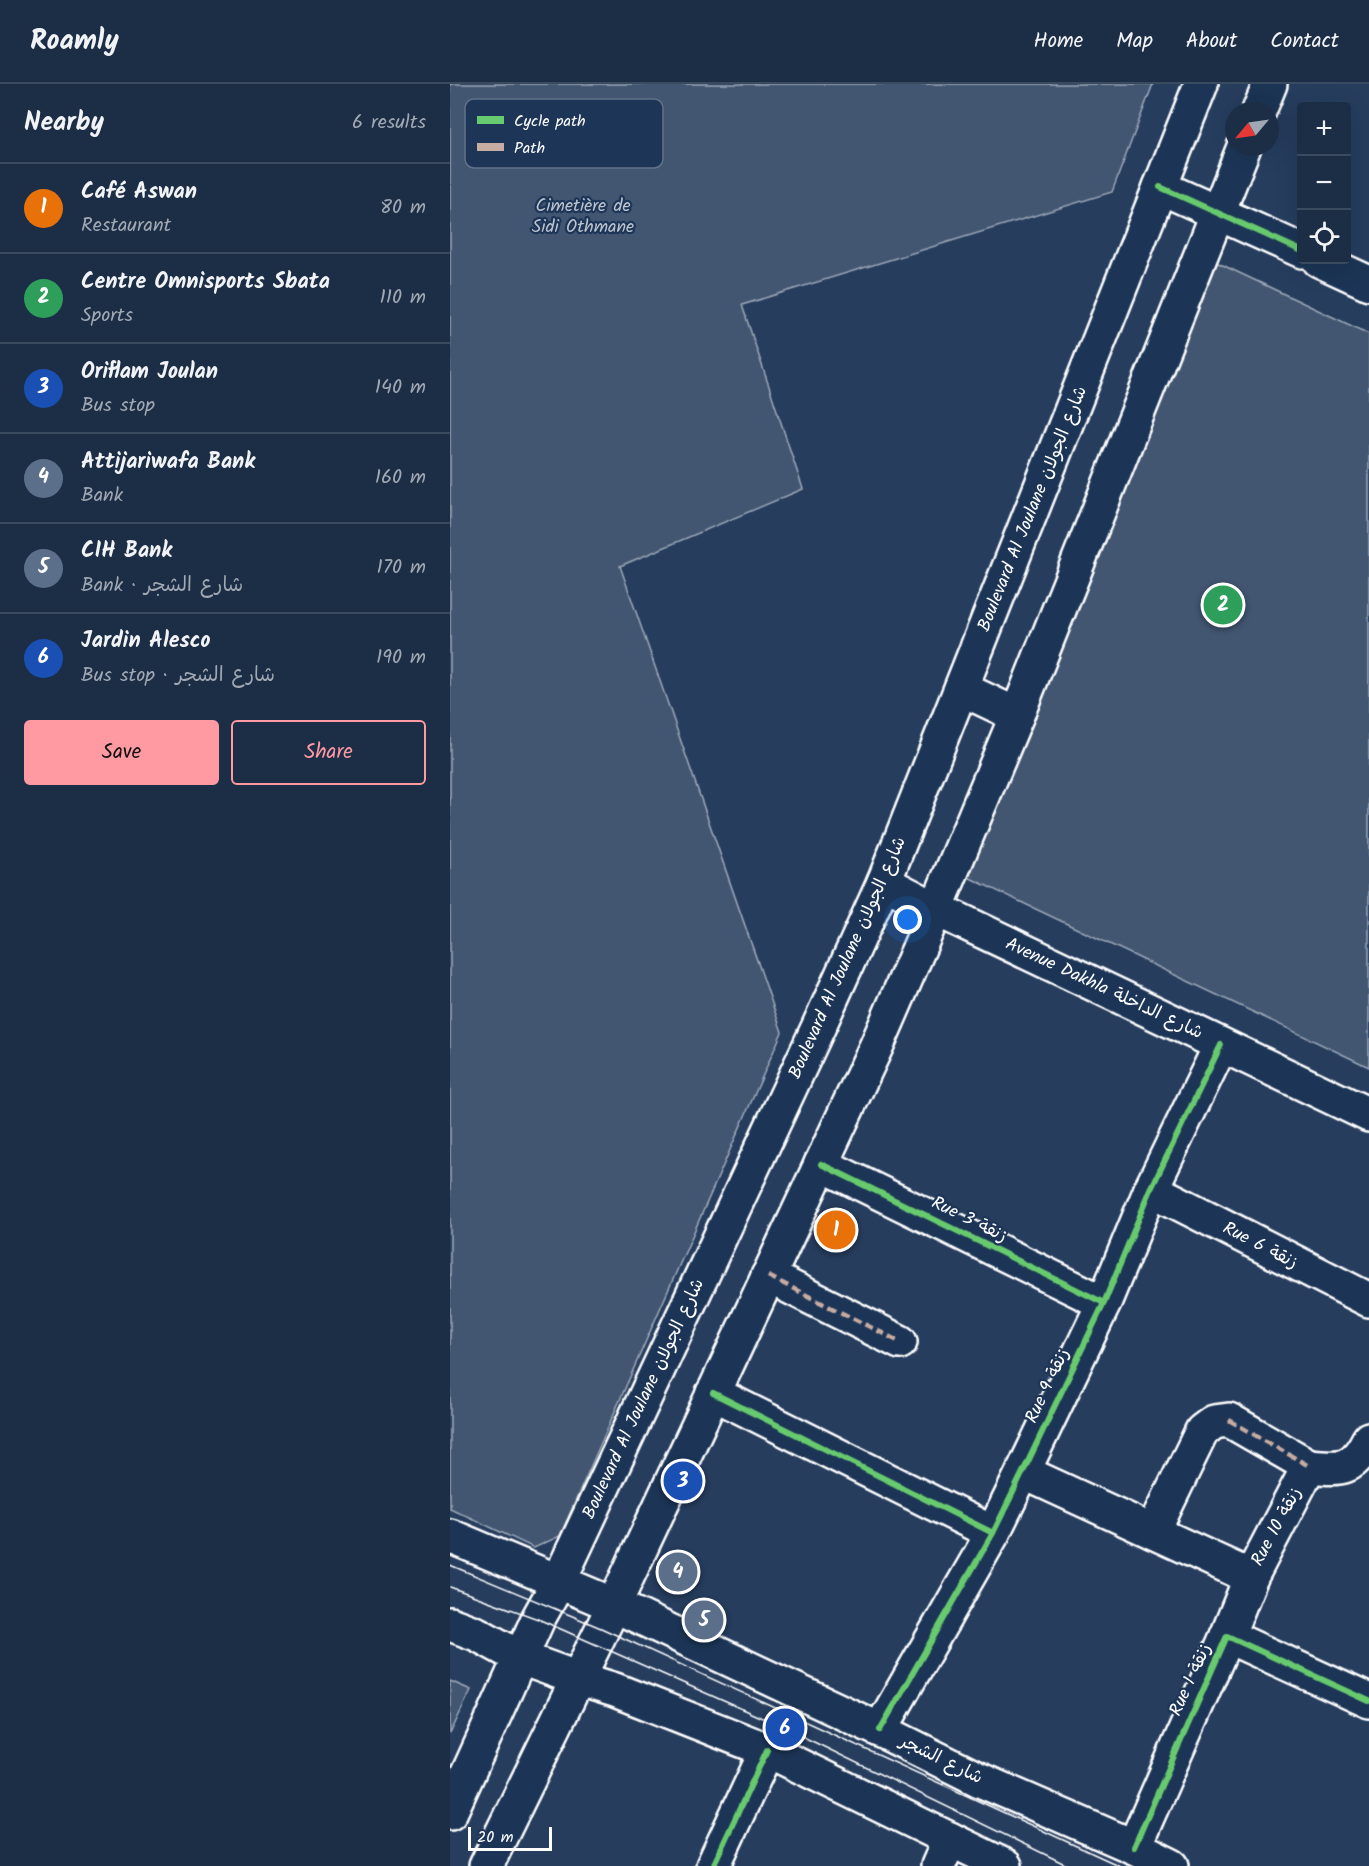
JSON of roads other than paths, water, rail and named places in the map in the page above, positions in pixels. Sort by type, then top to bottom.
[{"type":"main road","name":"Boulevard Al Joulane شارع الجولان","points":[[450,1813],[538,1620],[558,1583],[818,1028],[884,882],[1201,84]]},
{"type":"main road","points":[[1263,102],[1270,84]]},
{"type":"main road","points":[[486,1866],[576,1678],[614,1605],[877,1045],[1017,715],[1240,156]]},
{"type":"main road","points":[[1160,187],[1297,249]]},
{"type":"main road","points":[[1328,264],[1369,283]]},
{"type":"main road","points":[[962,689],[1017,715]]},
{"type":"main road","name":"Avenue Dakhla شارع الداخلة","points":[[884,882],[936,909],[1369,1115]]},
{"type":"main road","name":"Rue 9 زنقة","points":[[880,1730],[993,1533],[1104,1303],[1151,1190],[1221,1045]]},
{"type":"main road","name":"Rue 3 زنقة","points":[[821,1164],[1104,1303]]},
{"type":"main road","name":"Rue 6 زنقة","points":[[1151,1190],[1369,1300]]},
{"type":"main road","points":[[768,1276],[900,1342]]},
{"type":"main road","points":[[713,1393],[993,1533]]},
{"type":"main road","points":[[1153,1532],[1202,1431],[1214,1422],[1229,1420],[1309,1466]]},
{"type":"main road","name":"Rue 10 زنقة","points":[[1227,1636],[1251,1577],[1309,1466],[1339,1468],[1363,1448]]},
{"type":"main road","points":[[1023,1472],[1251,1577]]},
{"type":"main road","name":"شارع الشجر","points":[[450,1536],[614,1605],[880,1730],[978,1779],[1172,1866]]},
{"type":"main road","points":[[450,1624],[477,1634],[521,1658],[615,1690],[767,1750],[944,1853],[1005,1866]]},
{"type":"main road","name":"Rue 1 زنقة","points":[[1134,1847],[1227,1636],[1369,1701]]},
{"type":"main road","points":[[713,1866],[767,1750]]},
{"type":"tram line","points":[[450,1565],[601,1628],[1120,1866]]},
{"type":"tram line","points":[[450,1587],[538,1619],[785,1728],[1069,1866]]},
{"type":"place","name":"Centre Omnisports Sbata","points":[[1223,605]]},
{"type":"place","name":"Café Aswan","points":[[836,1230]]},
{"type":"place","name":"Oriflam Joulan","points":[[683,1481]]},
{"type":"place","name":"Attijariwafa Bank","points":[[678,1572]]},
{"type":"place","name":"CIH Bank","points":[[704,1620]]},
{"type":"place","name":"Jardin Alesco","points":[[785,1728]]},
{"type":"park label","name":"Cimetière de Sidi Othmane","points":[[583,216]]}]
